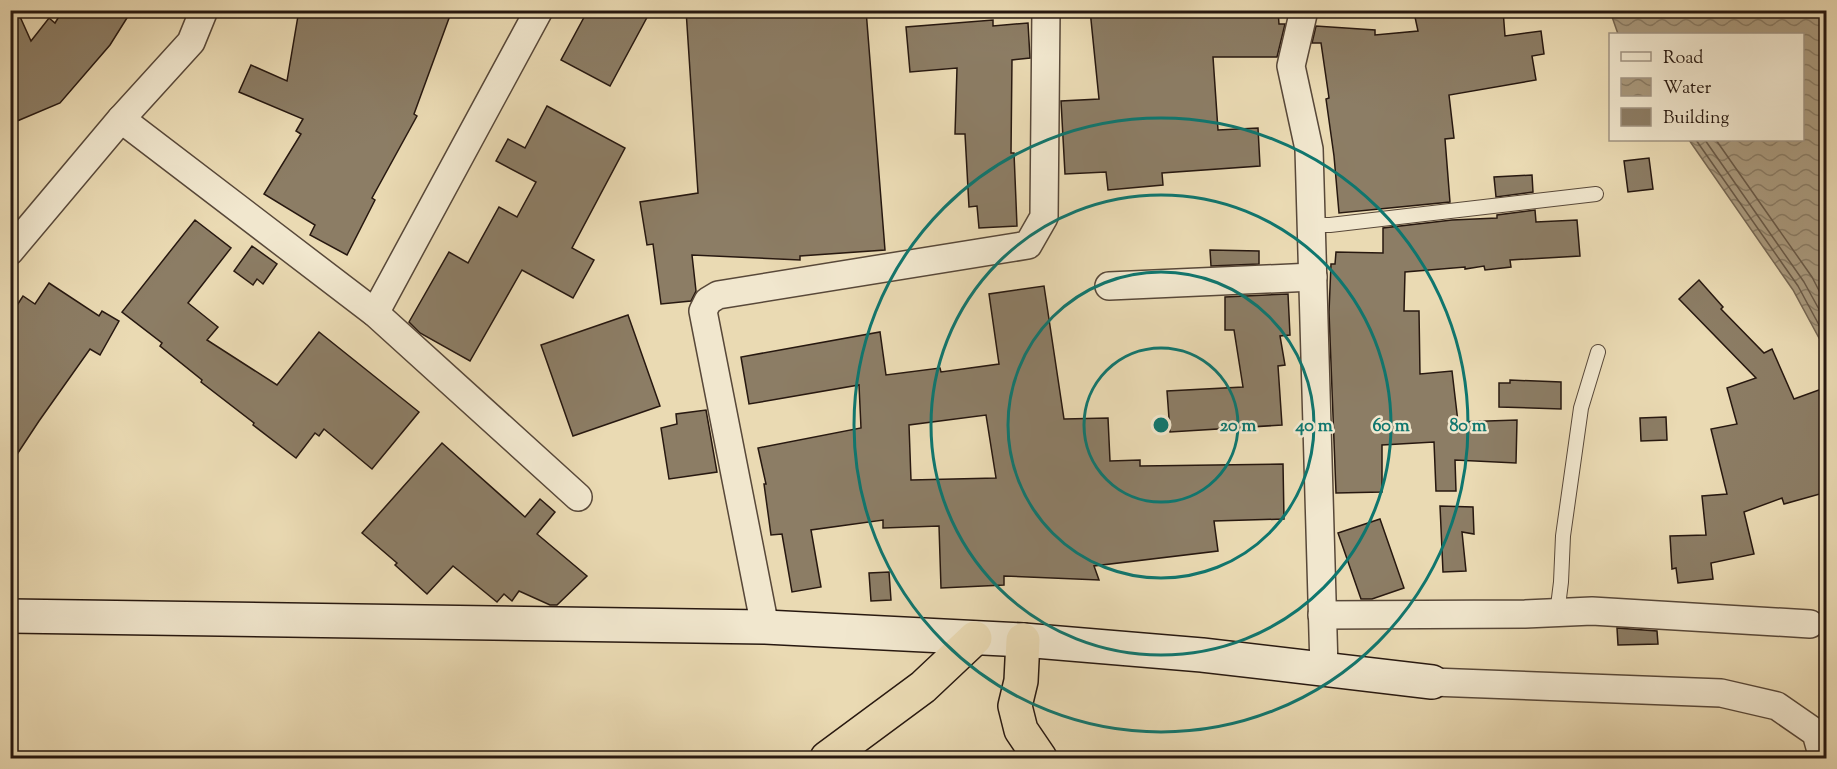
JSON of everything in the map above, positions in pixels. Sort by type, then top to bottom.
[{"type":"highway","points":[[827,759],[923,687],[975,638]]},
{"type":"highway","points":[[1023,640],[1021,681],[1015,706],[1021,730],[1040,759]]},
{"type":"main road","points":[[10,616],[765,627],[1023,640],[1323,668],[1432,682]]},
{"type":"street","points":[[10,250],[191,42],[204,10]]},
{"type":"street","points":[[375,313],[539,10]]},
{"type":"street","points":[[765,627],[703,311],[708,301],[718,294],[1028,245],[1044,217],[1046,10]]},
{"type":"street","points":[[1304,10],[1291,66],[1308,149],[1323,668]]},
{"type":"street","points":[[122,119],[375,313],[578,497]]},
{"type":"street","points":[[1109,286],[1313,277]]},
{"type":"street","points":[[1322,615],[1557,614],[1592,611],[1810,624]]},
{"type":"street","points":[[1432,682],[1721,693],[1777,706],[1816,733],[1823,759]]},
{"type":"lane","points":[[1311,225],[1330,225],[1596,194]]},
{"type":"lane","points":[[1557,614],[1563,536],[1581,408],[1598,352]]},
{"type":"water","points":[[1610,11],[1826,11],[1826,351],[1793,290],[1690,141],[1804,141],[1804,33],[1618,33]]},
{"type":"building","points":[[10,10],[17,10],[31,41],[49,18],[55,23],[63,10],[132,10],[110,45],[60,103],[10,124]]},
{"type":"building","points":[[299,10],[452,10],[414,114],[417,116],[372,198],[375,200],[347,255],[310,235],[315,225],[264,194],[301,134],[296,131],[303,119],[239,92],[251,65],[287,81]]},
{"type":"building","points":[[588,10],[651,10],[610,86],[561,60]]},
{"type":"building","points":[[686,10],[866,10],[885,250],[800,256],[800,260],[692,255],[696,291],[691,301],[661,304],[653,244],[647,245],[640,202],[698,193]]},
{"type":"building","points":[[1090,10],[1278,10],[1279,24],[1285,24],[1277,57],[1213,57],[1218,130],[1258,128],[1260,166],[1162,173],[1163,185],[1108,190],[1106,172],[1065,174],[1061,101],[1099,99]]},
{"type":"building","points":[[1451,10],[1503,10],[1505,36],[1541,31],[1544,54],[1532,56],[1536,80],[1449,95],[1454,138],[1445,139],[1450,202],[1339,213],[1326,99],[1329,98],[1321,43],[1312,43],[1316,26],[1375,30],[1375,35],[1418,31],[1415,17]]},
{"type":"building","points":[[993,20],[993,26],[1028,23],[1030,58],[1012,60],[1011,153],[1014,153],[1017,226],[979,228],[977,206],[969,207],[965,134],[955,134],[957,68],[910,72],[906,27]]},
{"type":"building","points":[[547,106],[625,148],[572,248],[594,260],[573,298],[522,270],[470,361],[420,333],[409,322],[449,252],[468,263],[499,207],[517,217],[536,182],[496,161],[508,139],[525,148]]},
{"type":"building","points":[[1649,158],[1653,189],[1628,192],[1624,161]]},
{"type":"building","points":[[1532,175],[1533,192],[1496,197],[1494,177]]},
{"type":"building","points":[[1535,210],[1536,222],[1577,220],[1580,256],[1510,260],[1511,267],[1485,270],[1484,266],[1405,272],[1404,311],[1419,311],[1420,374],[1452,371],[1458,422],[1517,420],[1516,463],[1455,460],[1456,491],[1436,491],[1434,442],[1382,445],[1382,492],[1336,493],[1329,312],[1331,264],[1335,264],[1336,252],[1383,253],[1383,228],[1452,220],[1497,218],[1497,215]]},
{"type":"building","points":[[195,220],[231,248],[188,303],[218,327],[207,340],[277,385],[319,332],[419,412],[372,469],[324,429],[319,436],[315,433],[296,458],[201,382],[202,380],[160,346],[162,343],[122,312]]},
{"type":"building","points":[[252,246],[277,264],[263,284],[257,279],[253,285],[234,271]]},
{"type":"building","points":[[1210,250],[1259,251],[1259,264],[1211,266]]},
{"type":"building","points":[[1699,280],[1723,307],[1721,309],[1764,353],[1772,349],[1794,399],[1827,387],[1827,492],[1784,504],[1782,498],[1744,512],[1754,554],[1711,563],[1713,579],[1678,583],[1676,568],[1672,569],[1670,536],[1706,535],[1702,496],[1727,494],[1711,429],[1737,424],[1727,388],[1756,378],[1679,299]]},
{"type":"building","points":[[49,283],[99,316],[102,311],[119,321],[100,355],[90,349],[10,465],[10,316],[23,296],[35,304]]},
{"type":"building","points":[[1044,286],[1064,419],[1108,418],[1110,461],[1140,460],[1140,466],[1283,464],[1284,519],[1214,521],[1218,551],[1094,566],[1099,580],[1004,576],[1004,585],[941,588],[939,526],[883,528],[883,520],[811,530],[821,587],[792,592],[782,534],[771,535],[764,484],[766,484],[758,448],[861,428],[859,385],[749,404],[741,357],[880,332],[886,375],[940,368],[941,372],[999,364],[989,294]],"holes":[[[986,415],[996,478],[911,480],[909,425]]]},
{"type":"building","points":[[1288,294],[1290,335],[1280,336],[1285,365],[1278,366],[1282,425],[1170,432],[1167,391],[1243,387],[1234,330],[1225,330],[1225,297]]},
{"type":"building","points":[[628,315],[660,406],[573,436],[541,345]]},
{"type":"building","points":[[1510,380],[1561,382],[1561,409],[1499,407],[1499,383],[1510,383]]},
{"type":"building","points":[[706,410],[717,472],[669,479],[661,428],[677,424],[676,414]]},
{"type":"building","points":[[1666,417],[1667,440],[1641,441],[1640,418]]},
{"type":"building","points":[[442,443],[525,517],[540,499],[555,512],[537,534],[587,576],[557,605],[550,605],[519,591],[512,601],[504,594],[497,602],[453,566],[427,594],[395,565],[397,563],[362,533]]},
{"type":"building","points":[[1440,506],[1473,507],[1474,534],[1462,532],[1466,571],[1443,572]]},
{"type":"building","points":[[1380,519],[1404,588],[1372,599],[1361,599],[1338,533]]},
{"type":"building","points":[[889,572],[891,600],[871,601],[869,573]]},
{"type":"building","points":[[1617,628],[1657,631],[1658,644],[1618,645]]}]
